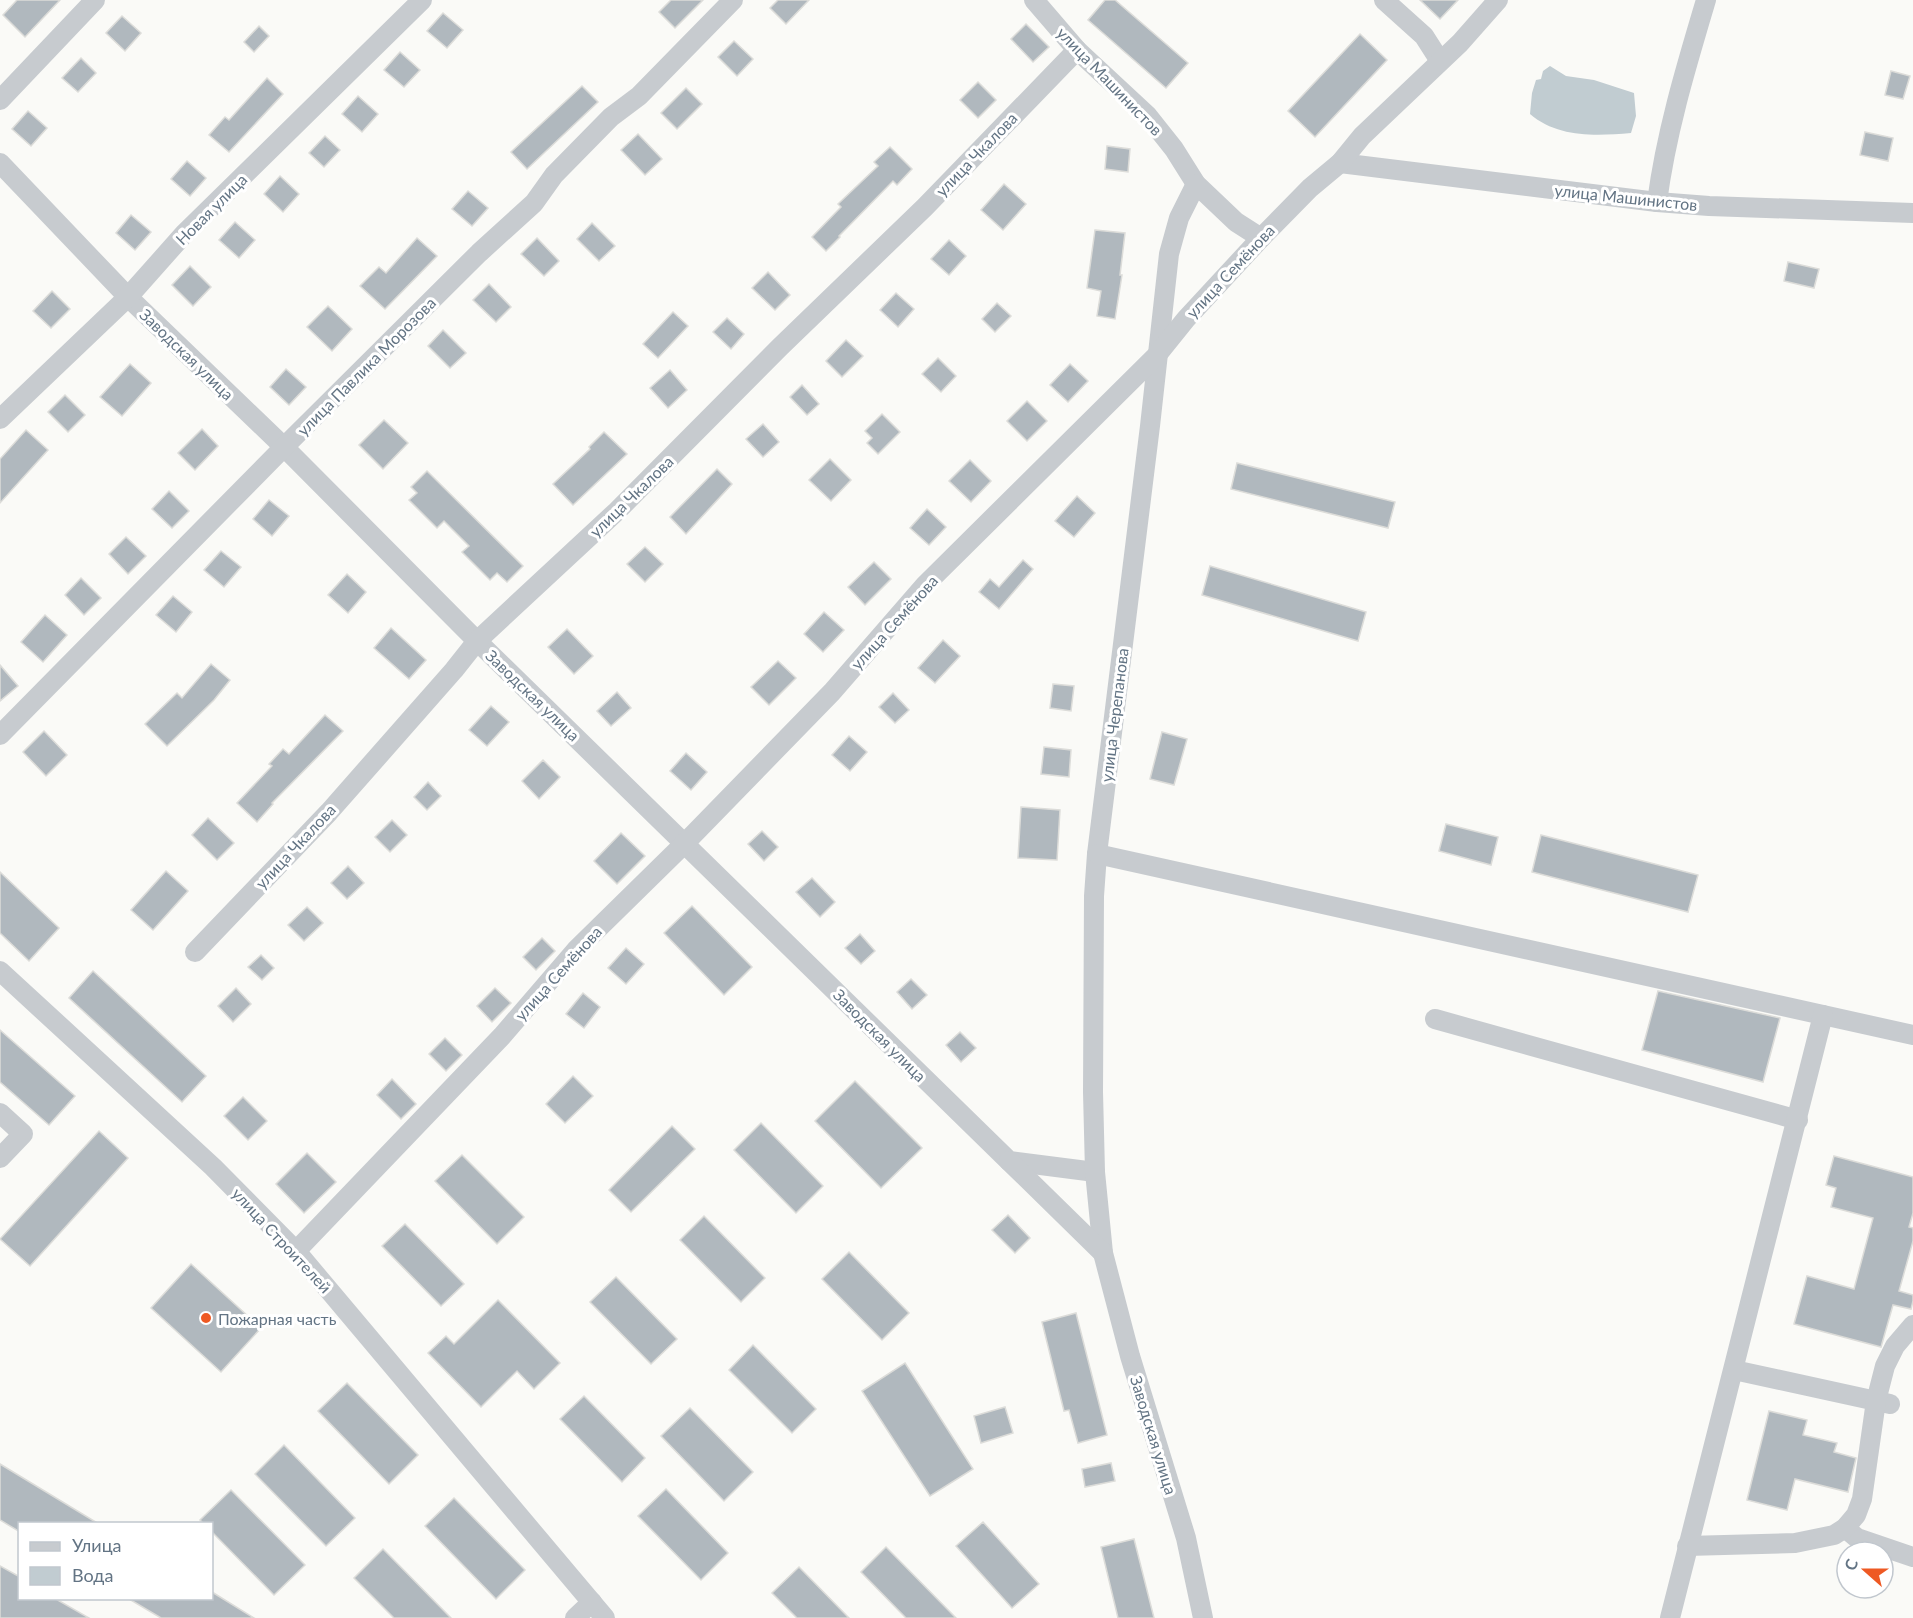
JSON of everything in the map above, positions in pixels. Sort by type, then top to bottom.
[{"type":"street","points":[[0,100],[95,0]]},
{"type":"street","name":"Новая улица","points":[[0,419],[128,297],[184,234],[422,0]]},
{"type":"street","name":"улица Павлика Морозова","points":[[0,735],[284,447],[479,253],[534,203],[554,175],[610,117],[639,96],[734,0]]},
{"type":"street","name":"улица Машинистов","points":[[1034,0],[1077,50],[1147,115],[1174,149],[1196,184],[1236,222],[1261,238]]},
{"type":"street","points":[[1384,0],[1424,36],[1440,61]]},
{"type":"street","name":"улица Семёнова","points":[[296,1251],[502,1036],[576,950],[685,843],[832,692],[926,585],[1157,355],[1186,319],[1261,238],[1311,188],[1340,163],[1362,136],[1460,43],[1498,0]]},
{"type":"street","points":[[1657,202],[1661,168],[1674,110],[1706,0]]},
{"type":"street","name":"улица Чкалова","points":[[195,952],[329,812],[477,641],[617,511],[780,347],[925,207],[1077,50]]},
{"type":"street","name":"улица Машинистов","points":[[1340,163],[1657,202],[1708,206],[1913,213]]},
{"type":"street","name":"Заводская улица","points":[[0,164],[128,297],[284,447],[477,641],[1103,1253],[1130,1356],[1186,1538],[1203,1618]]},
{"type":"street","name":"улица Черепанова","points":[[1103,1253],[1095,1172],[1093,1092],[1094,896],[1097,854],[1169,254],[1179,218],[1196,184]]},
{"type":"street","points":[[1097,854],[1913,1035]]},
{"type":"street","name":"улица Строителей","points":[[0,971],[213,1167],[296,1251],[605,1618]]},
{"type":"street","points":[[1670,1618],[1823,1015]]},
{"type":"street","points":[[1435,1019],[1798,1120]]},
{"type":"street","points":[[0,1113],[23,1134],[0,1158]]},
{"type":"street","points":[[1009,1161],[1095,1172]]},
{"type":"street","points":[[1687,1546],[1795,1542],[1834,1535],[1845,1527],[1856,1515],[1862,1498],[1883,1402],[1885,1366],[1895,1346],[1913,1325]]},
{"type":"street","points":[[1734,1370],[1883,1402]]},
{"type":"street","points":[[1845,1527],[1857,1538],[1913,1557]]},
{"type":"street","points":[[575,1618],[592,1602]]},
{"type":"water","points":[[1550,66],[1566,76],[1594,80],[1634,93],[1636,116],[1631,133],[1578,134],[1553,128],[1530,114],[1536,80],[1541,79],[1543,71]]},
{"type":"building","points":[[17,0],[60,0],[25,37],[3,15]]},
{"type":"building","points":[[671,0],[703,0],[675,28],[659,12]]},
{"type":"building","points":[[778,0],[809,0],[786,24],[770,8]]},
{"type":"building","points":[[1105,0],[1115,0],[1188,63],[1166,88],[1088,20]]},
{"type":"building","points":[[1420,0],[1458,0],[1440,19]]},
{"type":"building","points":[[443,13],[463,30],[447,48],[427,31]]},
{"type":"building","points":[[122,16],[141,33],[125,51],[106,33]]},
{"type":"building","points":[[1026,24],[1049,47],[1033,62],[1011,39]]},
{"type":"building","points":[[259,26],[269,36],[254,52],[244,42]]},
{"type":"building","points":[[1360,34],[1387,60],[1315,137],[1288,111]]},
{"type":"building","points":[[734,41],[753,59],[737,76],[718,57]]},
{"type":"building","points":[[400,52],[420,70],[404,87],[384,70]]},
{"type":"building","points":[[81,58],[96,73],[78,92],[62,78]]},
{"type":"building","points":[[1891,71],[1910,76],[1903,99],[1885,95]]},
{"type":"building","points":[[267,78],[283,94],[229,152],[209,135],[225,117],[229,120]]},
{"type":"building","points":[[978,82],[996,100],[978,118],[960,100]]},
{"type":"building","points":[[582,86],[598,102],[527,169],[511,152]]},
{"type":"building","points":[[686,88],[702,104],[677,129],[661,113]]},
{"type":"building","points":[[358,96],[378,114],[362,132],[342,114]]},
{"type":"building","points":[[28,111],[47,128],[31,146],[12,129]]},
{"type":"building","points":[[1865,132],[1893,138],[1888,161],[1860,155]]},
{"type":"building","points":[[638,134],[662,159],[645,175],[621,150]]},
{"type":"building","points":[[325,136],[340,150],[324,167],[309,153]]},
{"type":"building","points":[[1107,146],[1130,149],[1128,172],[1105,169]]},
{"type":"building","points":[[890,147],[912,169],[897,185],[893,181],[826,251],[812,237],[841,207],[838,204],[878,166],[874,162]]},
{"type":"building","points":[[187,161],[206,178],[190,196],[171,179]]},
{"type":"building","points":[[280,176],[299,194],[283,212],[264,194]]},
{"type":"building","points":[[1004,184],[1026,204],[1003,230],[981,210]]},
{"type":"building","points":[[468,191],[488,208],[472,226],[452,209]]},
{"type":"building","points":[[131,215],[151,232],[135,250],[116,233]]},
{"type":"building","points":[[235,222],[255,240],[239,258],[219,240]]},
{"type":"building","points":[[592,223],[615,246],[599,261],[577,239]]},
{"type":"building","points":[[1095,230],[1125,233],[1120,275],[1122,275],[1115,319],[1097,316],[1101,291],[1087,288]]},
{"type":"building","points":[[417,238],[437,256],[385,309],[360,286],[379,267],[386,273]]},
{"type":"building","points":[[537,238],[559,261],[544,276],[521,254]]},
{"type":"building","points":[[949,240],[966,256],[949,275],[931,259]]},
{"type":"building","points":[[1788,262],[1819,269],[1814,288],[1784,281]]},
{"type":"building","points":[[190,266],[211,287],[193,306],[172,285]]},
{"type":"building","points":[[768,272],[790,295],[775,310],[752,288]]},
{"type":"building","points":[[489,284],[511,307],[496,322],[473,300]]},
{"type":"building","points":[[52,291],[70,309],[51,328],[33,311]]},
{"type":"building","points":[[896,293],[914,309],[898,327],[880,310]]},
{"type":"building","points":[[997,303],[1011,316],[995,332],[982,319]]},
{"type":"building","points":[[328,306],[352,329],[332,351],[307,327]]},
{"type":"building","points":[[673,312],[688,326],[658,358],[643,344]]},
{"type":"building","points":[[727,318],[744,334],[731,349],[713,332]]},
{"type":"building","points":[[443,330],[466,353],[450,368],[428,346]]},
{"type":"building","points":[[846,340],[863,356],[842,377],[826,361]]},
{"type":"building","points":[[938,358],[956,376],[941,392],[922,374]]},
{"type":"building","points":[[130,364],[151,383],[122,416],[100,397]]},
{"type":"building","points":[[1070,364],[1088,381],[1068,402],[1050,385]]},
{"type":"building","points":[[286,369],[306,387],[289,405],[270,387]]},
{"type":"building","points":[[670,370],[687,390],[668,408],[650,388]]},
{"type":"building","points":[[802,385],[819,404],[807,415],[790,397]]},
{"type":"building","points":[[65,395],[85,415],[68,432],[48,412]]},
{"type":"building","points":[[1027,401],[1047,421],[1027,441],[1007,421]]},
{"type":"building","points":[[882,414],[900,432],[878,454],[867,443],[872,438],[865,431]]},
{"type":"building","points":[[384,420],[408,443],[383,469],[359,445]]},
{"type":"building","points":[[763,424],[779,442],[763,457],[746,439]]},
{"type":"building","points":[[202,429],[218,446],[195,470],[178,453]]},
{"type":"building","points":[[26,430],[48,450],[0,503],[0,459]]},
{"type":"building","points":[[604,432],[627,454],[573,505],[553,484],[590,449],[589,447]]},
{"type":"building","points":[[830,459],[851,480],[831,501],[809,480]]},
{"type":"building","points":[[970,460],[991,481],[971,502],[949,481]]},
{"type":"building","points":[[1237,463],[1395,502],[1388,528],[1231,489]]},
{"type":"building","points":[[717,469],[732,484],[686,534],[670,517]]},
{"type":"building","points":[[427,471],[523,566],[507,582],[497,573],[490,580],[462,552],[469,546],[444,521],[437,528],[409,500],[417,493],[411,487]]},
{"type":"building","points":[[169,491],[189,511],[172,528],[152,509]]},
{"type":"building","points":[[1077,496],[1095,513],[1074,537],[1055,521]]},
{"type":"building","points":[[269,500],[289,516],[272,536],[253,519]]},
{"type":"building","points":[[927,509],[946,527],[929,545],[910,528]]},
{"type":"building","points":[[126,537],[146,556],[128,574],[109,554]]},
{"type":"building","points":[[645,547],[663,564],[645,582],[627,564]]},
{"type":"building","points":[[221,551],[241,567],[224,587],[204,570]]},
{"type":"building","points":[[1023,560],[1033,569],[999,609],[979,592],[990,579],[999,587]]},
{"type":"building","points":[[874,562],[891,579],[865,605],[848,587]]},
{"type":"building","points":[[1210,566],[1366,612],[1358,641],[1202,595]]},
{"type":"building","points":[[347,574],[366,592],[348,613],[328,595]]},
{"type":"building","points":[[81,578],[101,598],[84,615],[65,595]]},
{"type":"building","points":[[173,596],[192,612],[176,632],[156,615]]},
{"type":"building","points":[[824,612],[844,630],[823,652],[804,634]]},
{"type":"building","points":[[45,615],[67,635],[43,662],[21,642]]},
{"type":"building","points":[[391,628],[426,660],[409,679],[374,648]]},
{"type":"building","points":[[567,629],[593,656],[574,674],[548,647]]},
{"type":"building","points":[[943,640],[960,656],[935,683],[918,668]]},
{"type":"building","points":[[778,661],[796,678],[769,705],[751,687]]},
{"type":"building","points":[[211,664],[230,680],[214,700],[167,746],[145,724],[177,693],[182,698]]},
{"type":"building","points":[[0,665],[18,686],[0,701]]},
{"type":"building","points":[[1053,684],[1074,686],[1071,711],[1050,708]]},
{"type":"building","points":[[617,692],[631,708],[611,726],[597,711]]},
{"type":"building","points":[[893,693],[909,710],[895,723],[879,707]]},
{"type":"building","points":[[491,706],[509,722],[487,746],[469,730]]},
{"type":"building","points":[[325,715],[343,731],[272,803],[257,822],[237,803],[272,766],[269,764],[283,749],[289,754]]},
{"type":"building","points":[[44,731],[67,755],[46,776],[23,752]]},
{"type":"building","points":[[1162,732],[1187,739],[1174,785],[1150,779]]},
{"type":"building","points":[[849,736],[867,752],[850,771],[832,755]]},
{"type":"building","points":[[1044,747],[1071,750],[1069,777],[1041,774]]},
{"type":"building","points":[[686,753],[707,772],[691,790],[670,771]]},
{"type":"building","points":[[543,760],[560,777],[539,799],[522,781]]},
{"type":"building","points":[[428,782],[441,796],[427,810],[414,797]]},
{"type":"building","points":[[1021,807],[1060,810],[1057,860],[1018,858]]},
{"type":"building","points":[[208,818],[234,843],[217,860],[192,835]]},
{"type":"building","points":[[392,820],[407,835],[390,852],[375,837]]},
{"type":"building","points":[[1446,824],[1498,837],[1491,865],[1439,851]]},
{"type":"building","points":[[762,831],[778,847],[764,861],[748,844]]},
{"type":"building","points":[[621,833],[645,856],[617,884],[594,861]]},
{"type":"building","points":[[1541,835],[1698,875],[1688,912],[1532,872]]},
{"type":"building","points":[[348,866],[364,883],[347,899],[331,883]]},
{"type":"building","points":[[166,871],[188,891],[153,930],[131,910]]},
{"type":"building","points":[[0,872],[59,928],[29,961],[0,933]]},
{"type":"building","points":[[812,878],[835,902],[820,917],[796,892]]},
{"type":"building","points":[[692,906],[752,967],[724,995],[664,933]]},
{"type":"building","points":[[307,907],[323,923],[304,941],[288,925]]},
{"type":"building","points":[[860,934],[875,951],[861,964],[845,948]]},
{"type":"building","points":[[542,938],[555,951],[536,970],[523,957]]},
{"type":"building","points":[[626,948],[644,964],[626,984],[608,968]]},
{"type":"building","points":[[261,955],[274,968],[262,980],[248,967]]},
{"type":"building","points":[[93,971],[206,1076],[182,1102],[69,998]]},
{"type":"building","points":[[911,979],[927,995],[912,1009],[897,992]]},
{"type":"building","points":[[236,988],[251,1004],[233,1022],[218,1006]]},
{"type":"building","points":[[495,988],[511,1003],[492,1022],[477,1006]]},
{"type":"building","points":[[1658,991],[1780,1018],[1763,1082],[1642,1050]]},
{"type":"building","points":[[583,993],[600,1007],[584,1028],[566,1014]]},
{"type":"building","points":[[0,1030],[75,1096],[49,1125],[0,1082]]},
{"type":"building","points":[[960,1032],[976,1048],[961,1062],[946,1045]]},
{"type":"building","points":[[445,1038],[462,1055],[446,1071],[429,1054]]},
{"type":"building","points":[[573,1076],[593,1096],[565,1123],[546,1104]]},
{"type":"building","points":[[392,1079],[416,1104],[401,1119],[377,1095]]},
{"type":"building","points":[[855,1081],[922,1148],[881,1188],[815,1121]]},
{"type":"building","points":[[243,1097],[267,1121],[248,1140],[224,1116]]},
{"type":"building","points":[[761,1123],[823,1186],[796,1213],[734,1150]]},
{"type":"building","points":[[672,1126],[695,1149],[631,1212],[609,1190]]},
{"type":"building","points":[[99,1131],[128,1158],[30,1266],[0,1239]]},
{"type":"building","points":[[307,1153],[336,1182],[304,1213],[276,1184]]},
{"type":"building","points":[[462,1155],[524,1217],[497,1244],[435,1181]]},
{"type":"building","points":[[1834,1156],[1913,1177],[1913,1213],[1909,1227],[1913,1228],[1913,1241],[1899,1291],[1913,1295],[1913,1301],[1911,1309],[1893,1305],[1881,1347],[1794,1324],[1807,1276],[1854,1289],[1873,1218],[1831,1207],[1836,1188],[1826,1185]]},
{"type":"building","points":[[1008,1215],[1030,1238],[1015,1253],[992,1230]]},
{"type":"building","points":[[704,1216],[765,1278],[741,1302],[680,1240]]},
{"type":"building","points":[[405,1224],[464,1284],[441,1306],[382,1246]]},
{"type":"building","points":[[849,1252],[909,1313],[882,1340],[822,1279]]},
{"type":"building","name":"Пожарная часть","points":[[191,1264],[261,1328],[221,1372],[151,1308]]},
{"type":"building","points":[[616,1277],[677,1339],[651,1364],[590,1302]]},
{"type":"building","points":[[498,1300],[560,1363],[534,1389],[517,1371],[481,1407],[428,1353],[446,1336],[454,1344]]},
{"type":"building","points":[[1076,1313],[1107,1435],[1078,1443],[1069,1410],[1064,1411],[1042,1322]]},
{"type":"building","points":[[753,1345],[816,1409],[792,1433],[729,1370]]},
{"type":"building","points":[[905,1363],[973,1469],[930,1496],[862,1391]]},
{"type":"building","points":[[347,1383],[418,1455],[389,1484],[318,1411]]},
{"type":"building","points":[[584,1396],[645,1458],[622,1482],[560,1419]]},
{"type":"building","points":[[1005,1407],[1013,1433],[981,1443],[974,1416]]},
{"type":"building","points":[[690,1408],[753,1472],[724,1501],[661,1436]]},
{"type":"building","points":[[1769,1411],[1807,1420],[1803,1435],[1837,1443],[1834,1452],[1856,1458],[1848,1492],[1795,1479],[1787,1510],[1747,1500]]},
{"type":"building","points":[[284,1445],[355,1518],[326,1546],[255,1474]]},
{"type":"building","points":[[1111,1463],[1115,1481],[1085,1487],[1082,1469]]},
{"type":"building","points":[[0,1464],[96,1522],[18,1522],[18,1531],[0,1520]]},
{"type":"building","points":[[666,1489],[728,1553],[701,1580],[638,1516]]},
{"type":"building","points":[[231,1490],[305,1565],[274,1595],[213,1533],[213,1522],[200,1520]]},
{"type":"building","points":[[454,1498],[525,1570],[496,1599],[425,1526]]},
{"type":"building","points":[[983,1522],[1039,1584],[1012,1608],[956,1546]]},
{"type":"building","points":[[1134,1539],[1154,1618],[1118,1618],[1101,1547]]},
{"type":"building","points":[[886,1547],[956,1618],[906,1618],[861,1572]]},
{"type":"building","points":[[383,1549],[451,1618],[394,1618],[354,1578]]},
{"type":"building","points":[[0,1566],[18,1576],[18,1600],[58,1600],[89,1618],[0,1618]]},
{"type":"building","points":[[799,1567],[849,1618],[797,1618],[772,1593]]},
{"type":"building","points":[[213,1593],[254,1618],[161,1618],[131,1600],[213,1600]]},
{"type":"place","name":"Пожарная часть","points":[[206,1318]]}]
